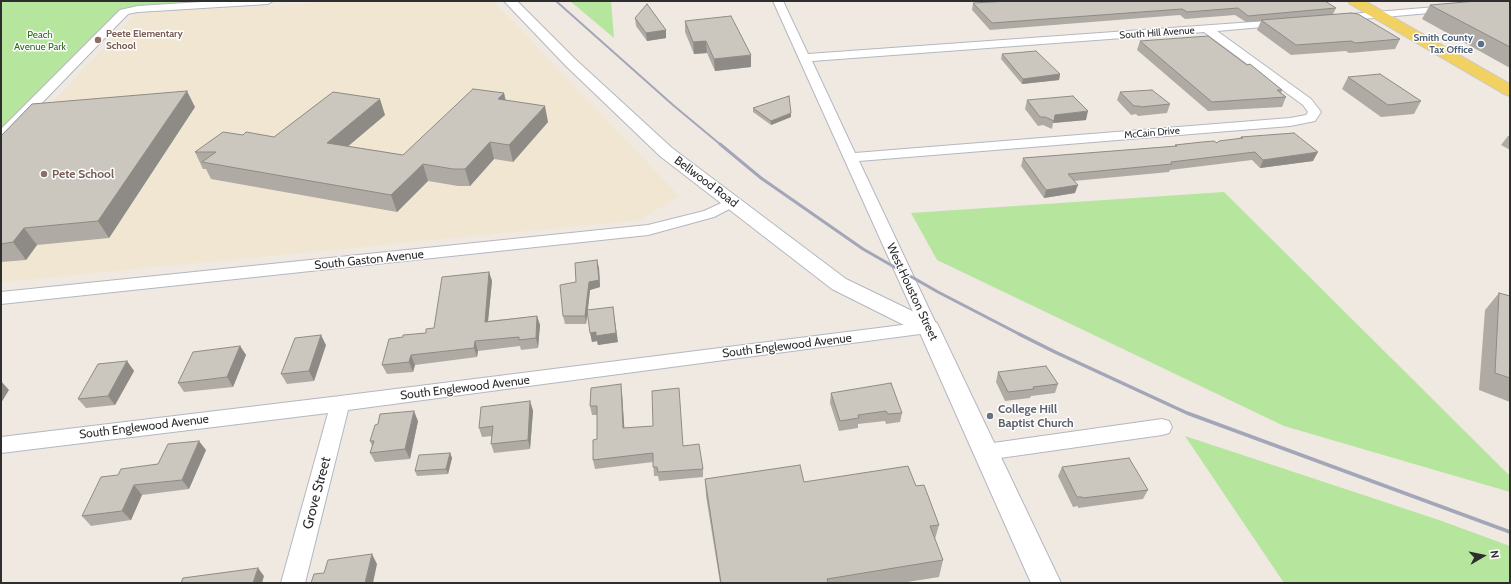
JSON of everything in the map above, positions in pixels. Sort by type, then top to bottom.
[{"type":"main road","points":[[1355,1],[1510,92]]},
{"type":"street","points":[[1,137],[124,12],[138,9],[268,1]]},
{"type":"street","name":"Bellwood Road","points":[[510,1],[570,62],[666,152],[839,284],[929,328]]},
{"type":"street","name":"West Houston Street","points":[[778,1],[1046,583]]},
{"type":"street","points":[[1330,19],[1462,8]]},
{"type":"street","name":"South Hill Avenue","points":[[804,58],[1208,30],[1292,22]]},
{"type":"street","name":"McCain Drive","points":[[850,158],[1290,122],[1310,118],[1315,112],[1306,102],[1208,30]]},
{"type":"street","name":"South Gaston Avenue","points":[[1,298],[648,230],[709,214],[732,202]]},
{"type":"street","name":"South Englewood Avenue","points":[[1,445],[340,404],[929,328]]},
{"type":"street","name":"Grove Street","points":[[293,583],[340,404]]},
{"type":"street","points":[[986,452],[1162,427]]},
{"type":"shaded area","points":[[358,1],[493,1],[679,196],[640,220],[1,282],[1,157],[136,13]]},
{"type":"green space","name":"Peach Avenue Park","points":[[1,1],[213,1],[210,5],[124,12],[1,137]]},
{"type":"green space","points":[[570,1],[611,1],[614,38]]},
{"type":"green space","points":[[1224,192],[1510,476],[1510,492],[1284,426],[937,260],[911,213]]},
{"type":"green space","points":[[1185,436],[1439,520],[1510,546],[1510,583],[1284,583]]},
{"type":"building","points":[[1009,1],[1325,1],[1336,8],[1248,16],[1238,8],[1187,12],[1182,9],[992,23],[973,3]]},
{"type":"building","points":[[1477,1],[1510,1],[1510,47],[1430,5]]},
{"type":"building","points":[[647,4],[666,30],[646,33],[635,18]]},
{"type":"building","points":[[1351,13],[1358,14],[1400,39],[1355,43],[1351,41],[1296,45],[1261,20]]},
{"type":"building","points":[[731,16],[751,55],[714,59],[706,41],[693,42],[685,21]]},
{"type":"building","points":[[1208,36],[1247,65],[1250,64],[1282,90],[1277,90],[1286,97],[1212,102],[1140,41]]},
{"type":"building","points":[[1036,51],[1060,74],[1023,79],[1002,54]]},
{"type":"building","points":[[1380,74],[1421,101],[1388,105],[1348,77]]},
{"type":"building","points":[[473,89],[504,93],[498,99],[545,106],[509,145],[490,142],[465,169],[453,169],[423,164],[391,195],[202,162],[216,152],[195,152],[223,132],[243,135],[246,132],[274,137],[333,92],[380,99],[327,143],[403,155]]},
{"type":"building","points":[[1152,90],[1170,104],[1141,107],[1134,106],[1120,92]]},
{"type":"building","points":[[187,91],[98,221],[24,228],[13,242],[1,244],[1,136],[32,104]]},
{"type":"building","points":[[789,96],[791,113],[771,121],[753,108]]},
{"type":"building","points":[[1073,96],[1088,111],[1055,115],[1054,121],[1045,117],[1040,117],[1027,100]]},
{"type":"building","points":[[1294,133],[1318,152],[1263,160],[1255,152],[1171,162],[1172,164],[1068,174],[1078,185],[1046,190],[1023,158],[1177,146],[1175,145],[1214,141],[1217,143],[1219,141],[1243,138],[1241,137]]},
{"type":"building","points":[[597,260],[599,280],[589,282],[585,316],[563,316],[560,285],[576,282],[575,263]]},
{"type":"building","points":[[489,272],[485,322],[537,316],[536,338],[519,340],[519,337],[475,341],[474,348],[411,355],[409,362],[382,365],[389,339],[403,337],[403,335],[426,333],[426,329],[434,328],[442,277]]},
{"type":"building","points":[[1499,293],[1510,296],[1510,378],[1495,373]]},
{"type":"building","points":[[613,307],[616,333],[596,336],[596,332],[590,333],[587,310]]},
{"type":"building","points":[[321,335],[309,371],[281,374],[295,338]]},
{"type":"building","points":[[240,346],[227,377],[178,383],[193,352]]},
{"type":"building","points":[[127,361],[108,396],[78,399],[98,364]]},
{"type":"building","points":[[1046,366],[1058,384],[1008,392],[998,372]]},
{"type":"building","points":[[891,383],[902,413],[888,414],[886,411],[858,415],[859,418],[840,421],[831,393]]},
{"type":"building","points":[[621,384],[623,428],[653,426],[652,391],[679,388],[683,446],[699,444],[703,469],[658,472],[657,467],[653,467],[653,453],[593,460],[593,440],[597,439],[597,406],[590,406],[591,388]]},
{"type":"building","points":[[530,401],[528,440],[491,444],[493,426],[479,428],[481,407]]},
{"type":"building","points":[[414,411],[405,449],[370,453],[374,441],[370,441],[375,425],[378,424],[380,414]]},
{"type":"building","points":[[199,441],[182,480],[134,485],[122,511],[82,516],[101,477],[118,475],[121,469],[158,464],[168,444]]},
{"type":"building","points":[[450,453],[446,469],[415,471],[419,455]]},
{"type":"building","points":[[1129,458],[1148,490],[1083,498],[1077,497],[1062,467]]},
{"type":"building","points":[[800,465],[804,482],[908,466],[916,486],[924,485],[939,525],[930,526],[943,560],[827,579],[828,583],[721,583],[705,479]]},
{"type":"building","points":[[372,554],[365,583],[311,583],[314,574],[324,573],[328,560]]},
{"type":"building","points":[[258,568],[253,583],[181,583],[183,578]]},
{"type":"railway","points":[[556,1],[673,105],[721,145]]},
{"type":"railway","points":[[720,144],[761,178],[863,249],[938,292],[1021,335]]},
{"type":"railway","points":[[1021,335],[1187,413],[1510,532]]},
{"type":"place","name":"Peete Elementary School","points":[[98,40]]},
{"type":"place","name":"Smith County Tax Office","points":[[1481,44]]},
{"type":"place","name":"Pete School","points":[[44,174]]},
{"type":"place","name":"College Hill Baptist Church","points":[[990,416]]}]
